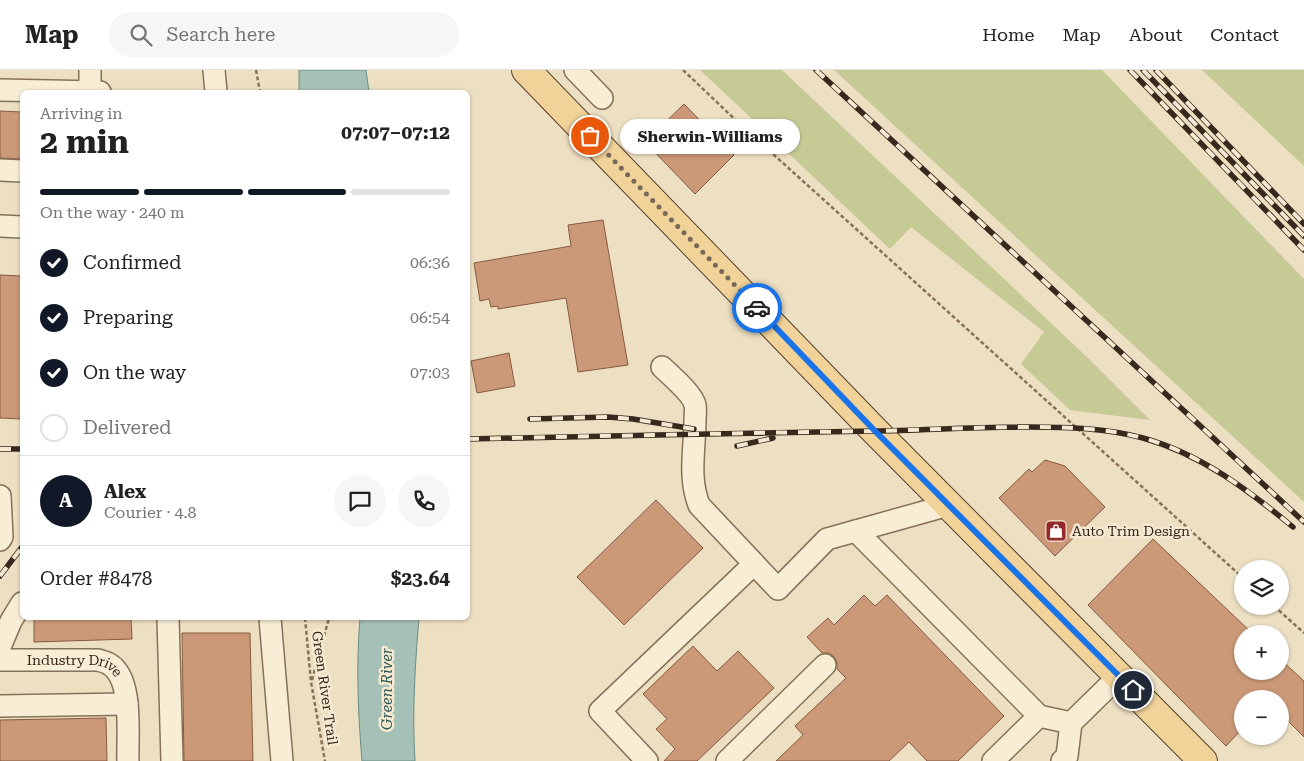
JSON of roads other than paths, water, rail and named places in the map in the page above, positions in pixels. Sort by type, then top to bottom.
[{"type":"main road","points":[[526,70],[949,505],[1203,761]]},
{"type":"street","points":[[90,70],[90,90]]},
{"type":"street","points":[[214,70],[216,90]]},
{"type":"street","points":[[575,70],[602,98]]},
{"type":"street","points":[[0,90],[20,90]]},
{"type":"street","points":[[0,170],[20,171]]},
{"type":"street","points":[[0,226],[20,227]]},
{"type":"street","points":[[662,367],[695,404],[692,467],[694,492],[699,505],[778,589],[827,539],[949,505]]},
{"type":"street","points":[[0,496],[2,537],[0,540]]},
{"type":"street","points":[[856,531],[1039,716],[1071,722]]},
{"type":"street","points":[[647,761],[600,711],[754,564]]},
{"type":"street","points":[[0,647],[11,621],[20,606]]},
{"type":"street","points":[[168,620],[172,761]]},
{"type":"street","points":[[270,620],[282,761]]},
{"type":"street","name":"Industry Drive","points":[[0,660],[98,660],[109,663],[122,678],[126,691],[128,761]]},
{"type":"street","points":[[727,761],[825,665]]},
{"type":"street","points":[[1062,761],[1067,756],[1071,722],[1119,676]]},
{"type":"street","points":[[0,706],[127,704]]},
{"type":"street","points":[[993,761],[1039,716]]},
{"type":"water","points":[[299,70],[366,70],[369,90],[299,90]]},
{"type":"water","name":"Green River","points":[[360,620],[419,620],[414,690],[415,761],[362,761],[359,725],[358,654]]},
{"type":"railway","points":[[816,70],[1304,522]]},
{"type":"railway","points":[[1130,70],[1304,250]]},
{"type":"railway","points":[[1143,70],[1304,236]]},
{"type":"railway","points":[[1156,70],[1304,224]]},
{"type":"railway","points":[[530,419],[608,417],[694,429]]},
{"type":"railway","points":[[470,439],[1010,427],[1058,427],[1101,430],[1143,438],[1185,453],[1241,487],[1293,527]]},
{"type":"railway","points":[[737,446],[773,438]]},
{"type":"railway","points":[[0,449],[20,449]]},
{"type":"railway","points":[[0,576],[20,550]]},
{"type":"place","name":"Sherwin-Williams","points":[[590,136]]},
{"type":"place","name":"Auto Trim Design","points":[[1056,531]]}]
